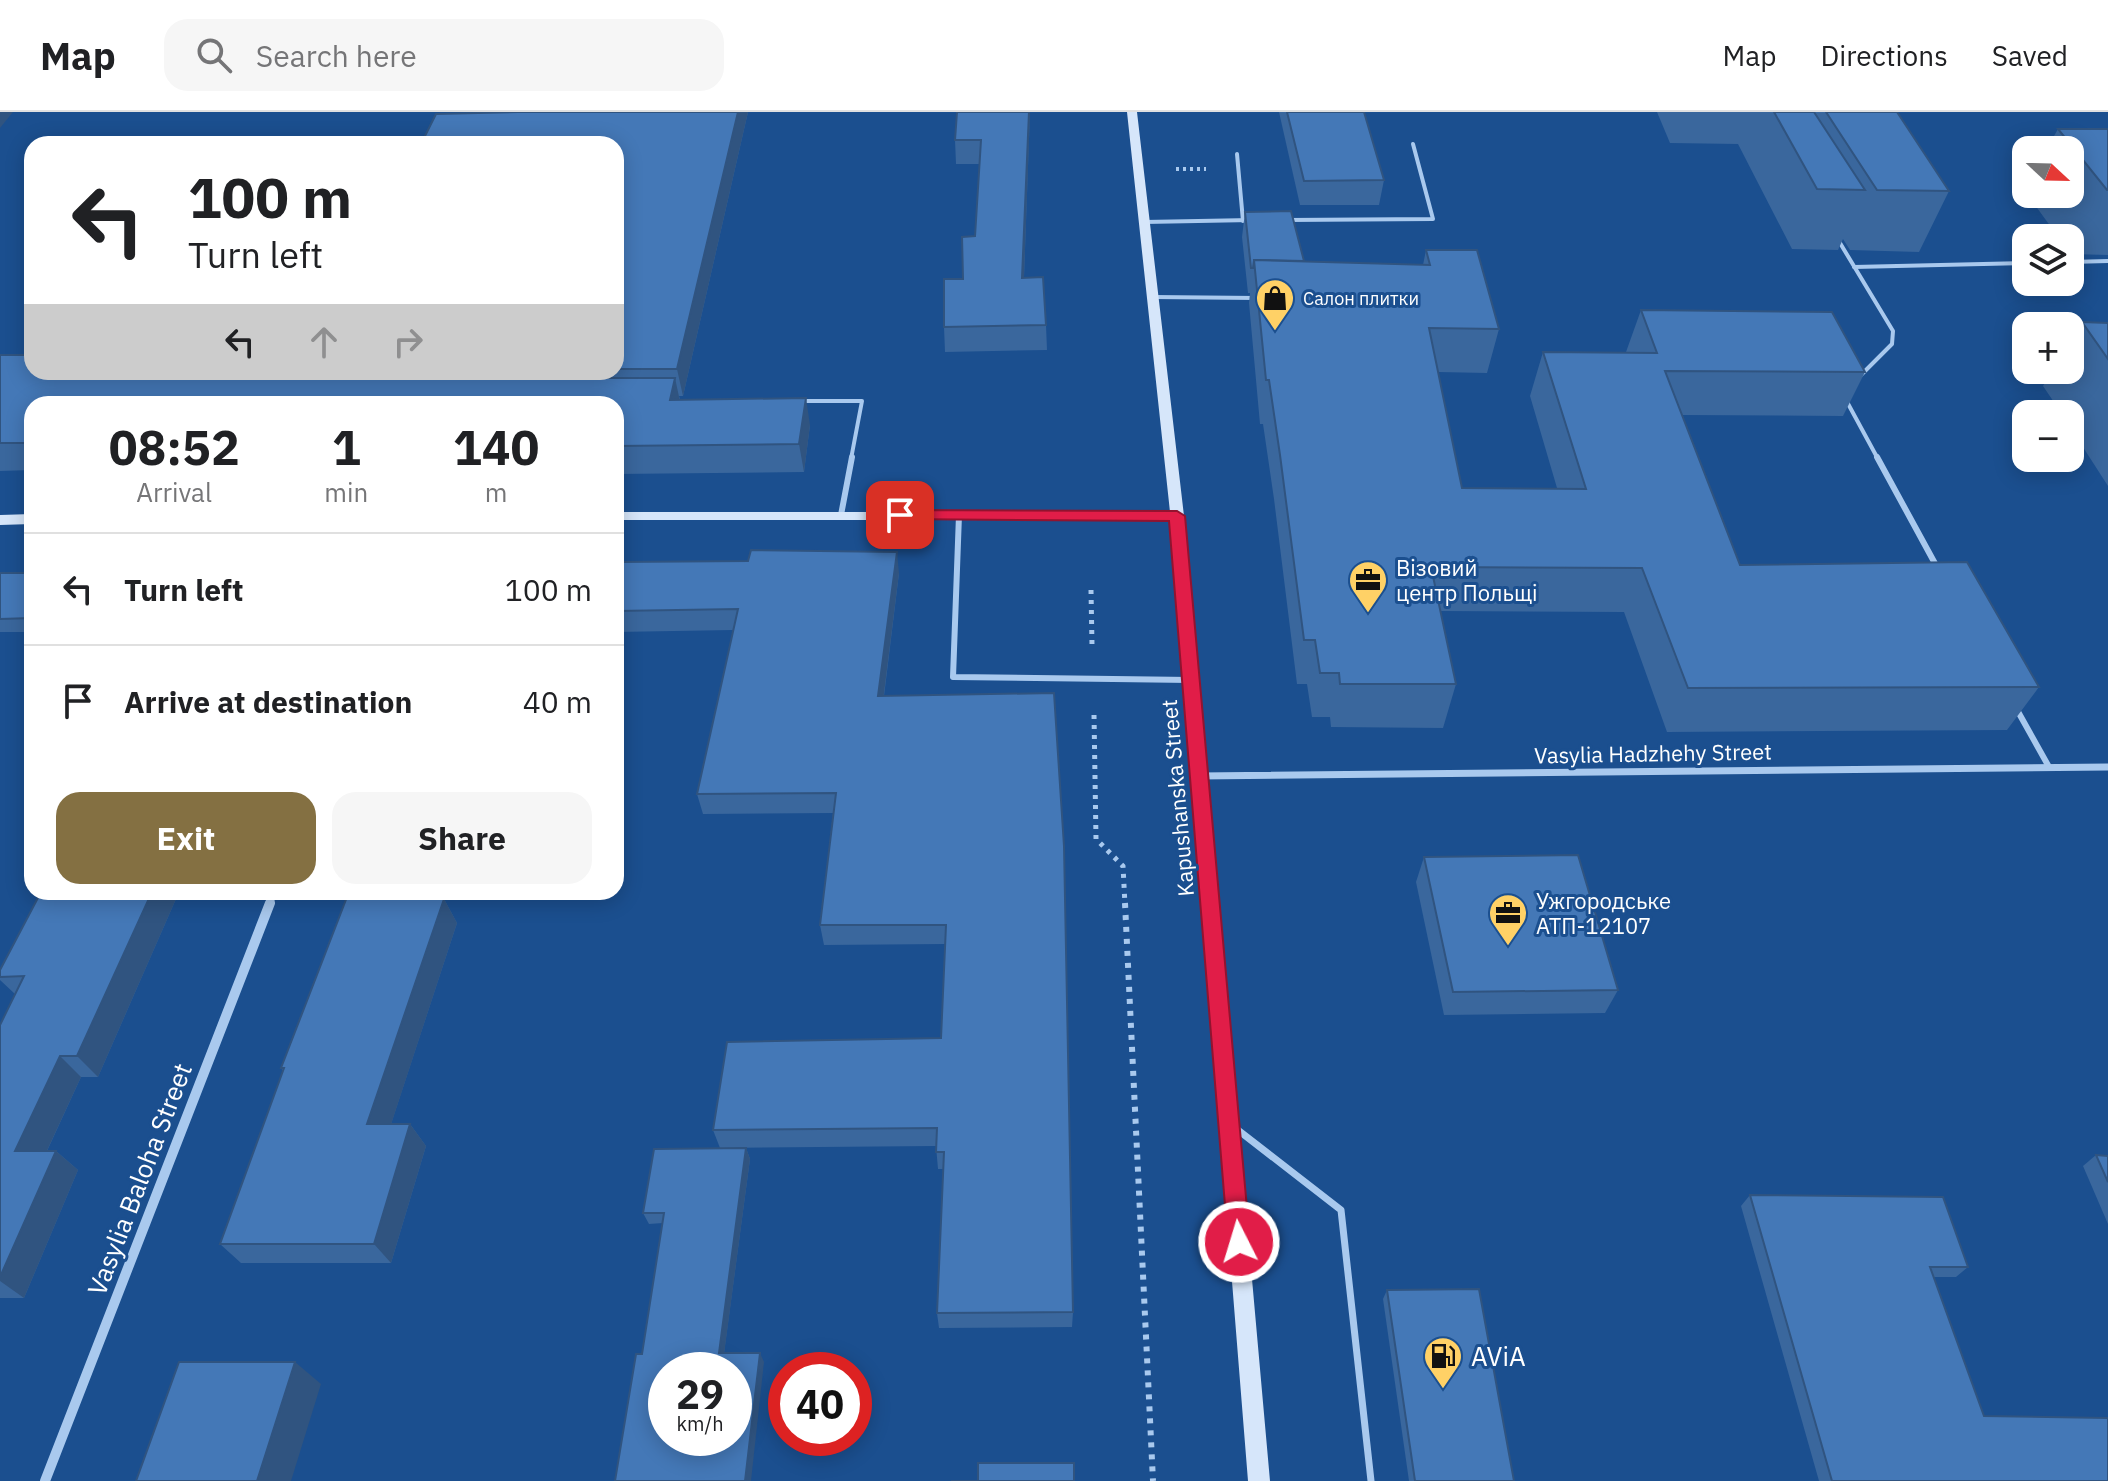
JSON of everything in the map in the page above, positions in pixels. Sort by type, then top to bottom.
[{"type":"street","name":"Kapushanska Street","points":[[1132,112],[1177,516],[1259,1481]]},
{"type":"street","points":[[624,516],[1177,516]]},
{"type":"street","points":[[0,520],[24,519]]},
{"type":"street","name":"Vasylia Hadzhehy Street","points":[[1199,776],[2108,767]]},
{"type":"street","name":"Vasylia Baloha Street","points":[[45,1481],[271,900]]},
{"type":"lane","points":[[1273,220],[1433,219],[1413,144]]},
{"type":"lane","points":[[1237,154],[1243,221]]},
{"type":"lane","points":[[1144,222],[1258,220]]},
{"type":"lane","points":[[1830,228],[1893,331],[1892,344],[1858,377]]},
{"type":"lane","points":[[2084,262],[2108,261]]},
{"type":"lane","points":[[1854,267],[2012,263]]},
{"type":"lane","points":[[1153,297],[1262,298]]},
{"type":"lane","points":[[1847,388],[1846,403],[1943,578]]},
{"type":"lane","points":[[798,401],[862,401],[841,515]]},
{"type":"lane","points":[[959,515],[953,677],[1191,680]]},
{"type":"lane","points":[[2011,700],[2049,767]]},
{"type":"lane","points":[[1229,1123],[1341,1210],[1371,1481]]},
{"type":"path","points":[[1091,590],[1096,839],[1123,866],[1153,1481]]},
{"type":"building","points":[[738,112],[677,369],[624,369],[624,136],[425,136],[436,114]]},
{"type":"building","points":[[957,112],[1029,112],[1022,278],[1043,277],[1046,325],[944,327],[944,279],[963,279],[962,237],[975,236],[981,140],[955,140]]},
{"type":"building","points":[[1287,112],[1364,112],[1384,180],[1304,181]]},
{"type":"building","points":[[1774,112],[1814,112],[1865,190],[1817,189]]},
{"type":"building","points":[[1826,112],[1897,112],[1949,191],[1877,190]]},
{"type":"building","points":[[2058,129],[2108,129],[2108,190],[2084,161],[2084,136],[2064,136]]},
{"type":"building","points":[[1291,211],[1304,261],[1254,260],[1251,268],[1245,212]]},
{"type":"building","points":[[1426,250],[1477,250],[1499,329],[1429,328],[1462,488],[1586,489],[1543,352],[1657,353],[1641,310],[1832,312],[1865,372],[1665,371],[1740,565],[1967,562],[2039,687],[1688,688],[1642,568],[1431,567],[1456,684],[1340,684],[1339,673],[1320,673],[1315,640],[1304,640],[1280,455],[1269,380],[1266,380],[1254,260],[1430,265]]},
{"type":"building","points":[[2084,322],[2108,323],[2108,359],[2084,325]]},
{"type":"building","points":[[0,355],[24,355],[24,380],[675,378],[670,400],[806,398],[799,444],[624,446],[624,396],[24,396],[24,443],[0,443]]},
{"type":"building","points":[[751,550],[897,552],[878,696],[1054,693],[1064,846],[1073,1312],[937,1313],[944,1152],[936,1152],[937,1128],[713,1130],[727,1042],[941,1038],[946,925],[820,925],[836,793],[697,794],[738,609],[624,611],[624,562],[748,561]]},
{"type":"building","points":[[0,573],[24,573],[24,618],[0,619]]},
{"type":"building","name":"Ужгородське АТП-12107","points":[[1578,855],[1618,990],[1453,992],[1424,857]]},
{"type":"building","points":[[37,900],[148,900],[77,1056],[60,1056],[15,1151],[56,1151],[0,1277],[0,1025],[24,976],[0,977],[0,970]]},
{"type":"building","points":[[346,900],[444,900],[367,1124],[410,1124],[374,1244],[220,1244],[284,1068],[281,1068]]},
{"type":"building","points":[[746,1148],[719,1352],[648,1352],[648,1456],[748,1456],[745,1481],[615,1481],[636,1354],[642,1354],[664,1213],[643,1213],[654,1149]]},
{"type":"building","points":[[2096,1155],[2108,1156],[2108,1182]]},
{"type":"building","points":[[1750,1195],[1943,1197],[1968,1267],[1930,1267],[1984,1416],[2108,1418],[2108,1481],[1832,1481]]},
{"type":"building","name":"AViA","points":[[1479,1289],[1514,1481],[1415,1481],[1387,1290]]},
{"type":"building","points":[[752,1353],[760,1353],[752,1421]]},
{"type":"building","points":[[179,1362],[295,1362],[257,1481],[136,1481]]},
{"type":"building","points":[[978,1463],[1074,1463],[1074,1481],[978,1481]]},
{"type":"place","name":"Салон плитки","points":[[1275,332]]},
{"type":"place","name":"Візовий центр Польщі","points":[[1368,614]]},
{"type":"place","name":"Ужгородське АТП-12107","points":[[1508,947]]},
{"type":"place","name":"AViA","points":[[1443,1390]]},
{"type":"route","points":[[900,515],[1177,516],[1239,1242]]}]
